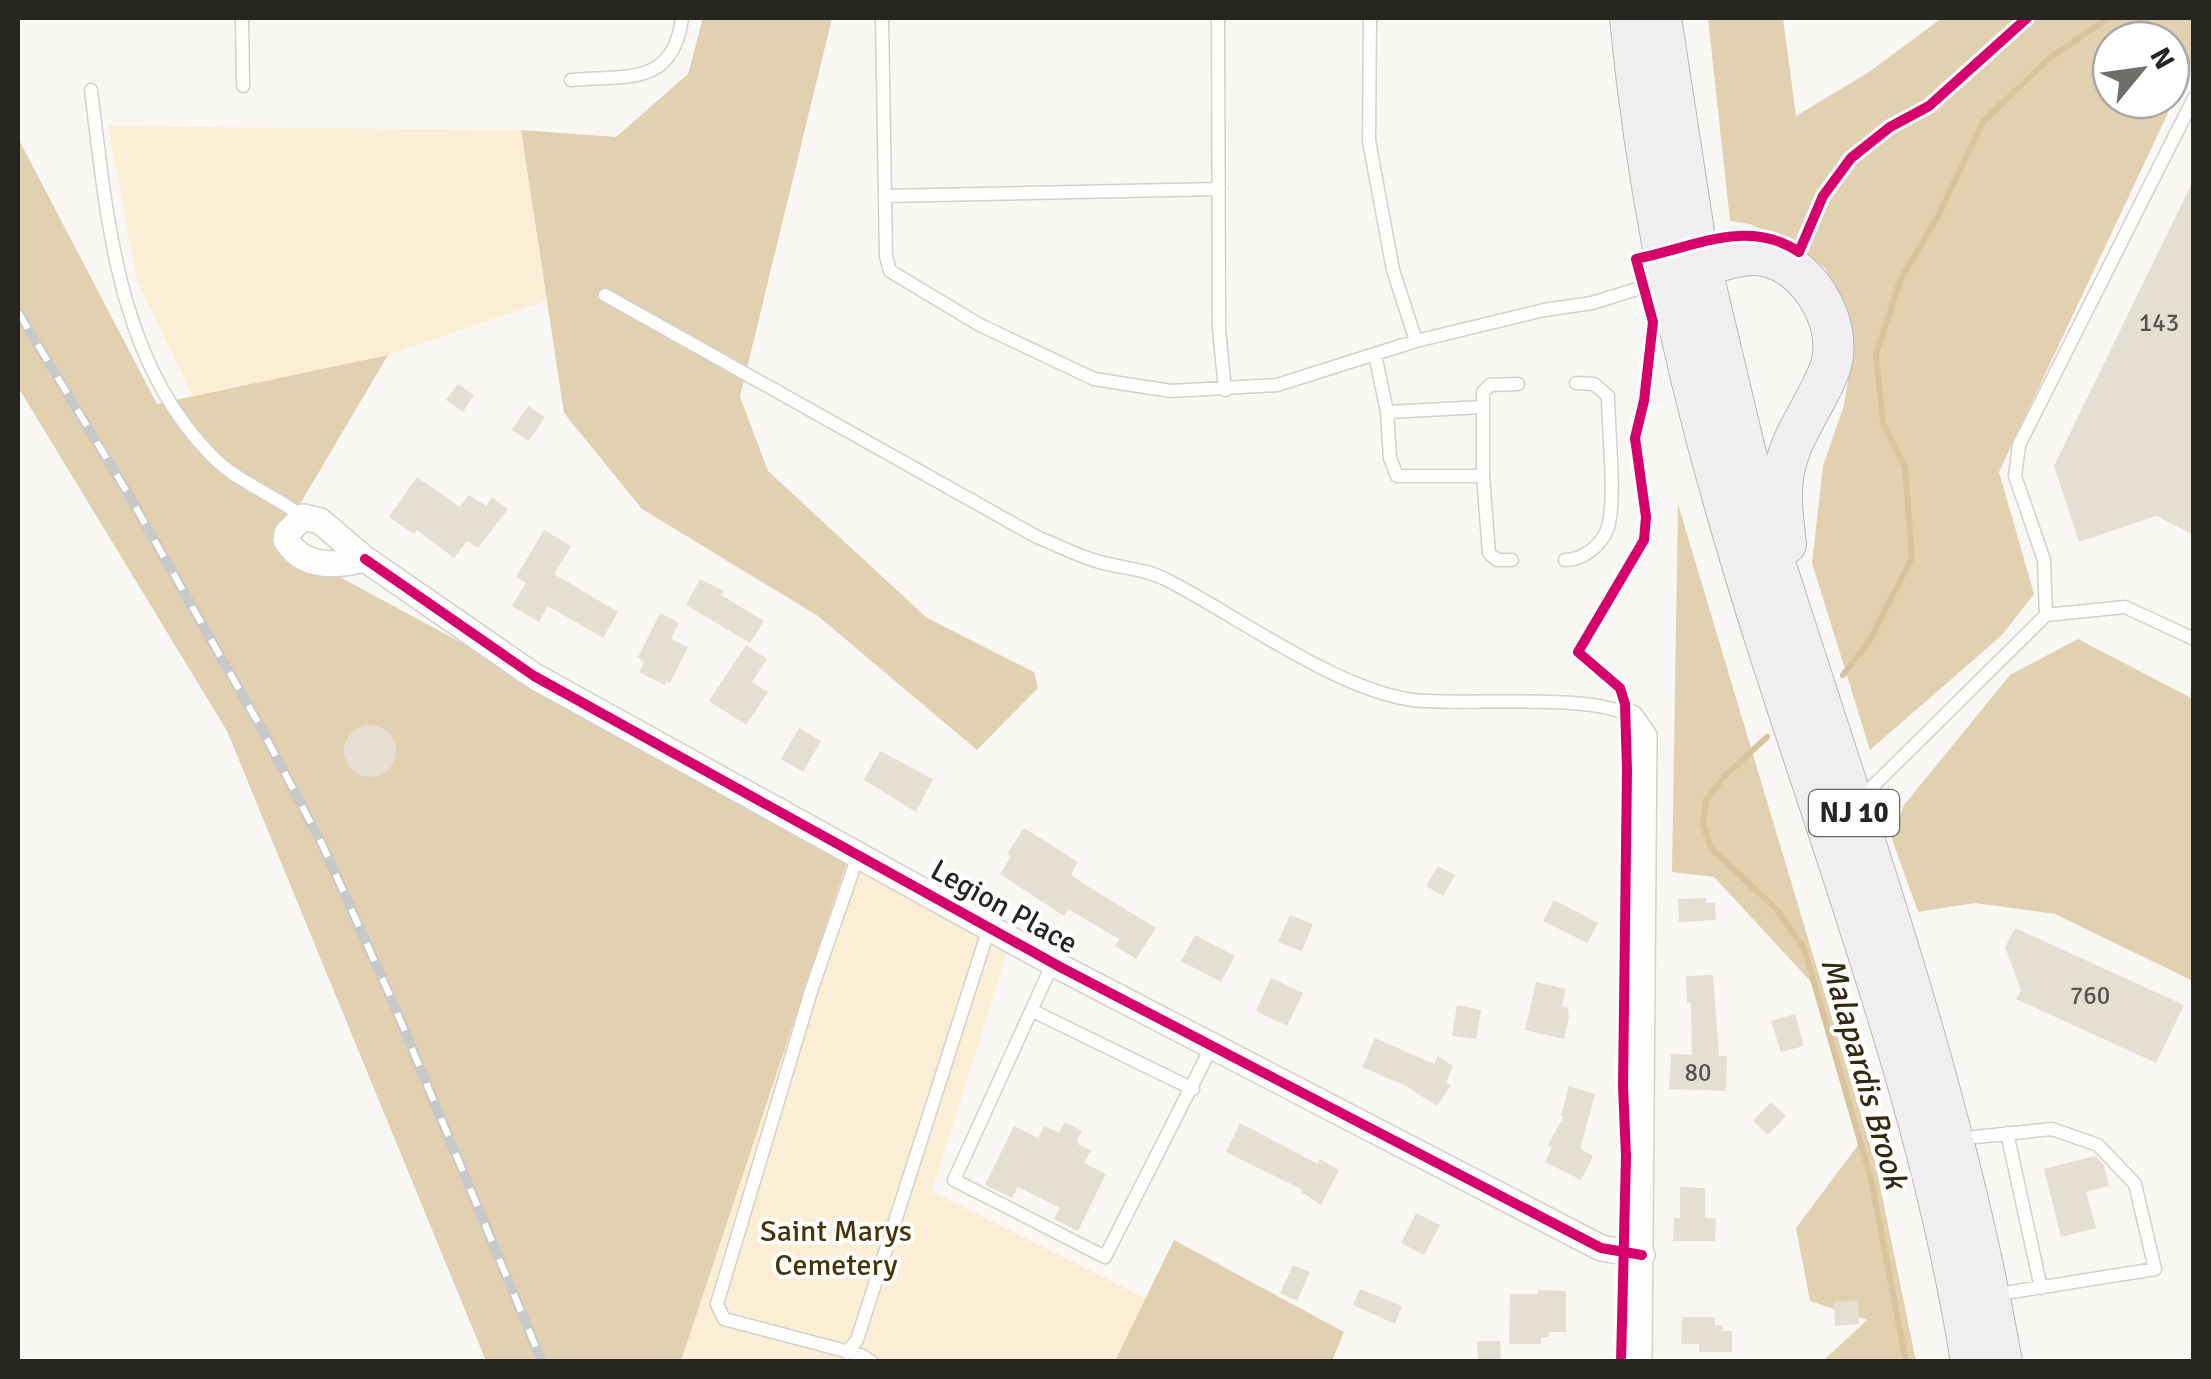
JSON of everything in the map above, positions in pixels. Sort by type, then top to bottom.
[{"type":"main road","name":"NJ 10","points":[[1634,24],[1685,273],[1698,407],[1727,516],[1912,1098],[1943,1220],[1971,1362]]},
{"type":"main road","points":[[1685,273],[1754,255],[1783,263],[1818,295],[1834,337],[1830,370],[1785,466],[1781,498],[1797,632]]},
{"type":"main road","name":"NJ 10","points":[[1685,273],[1921,1021],[1954,1139],[2002,1362]]},
{"type":"street","name":"Legion Place","points":[[303,517],[320,521],[366,559],[534,676],[858,856],[1053,963],[1600,1248],[1642,1256]]},
{"type":"street","points":[[303,517],[287,532],[286,540],[302,558],[342,565],[366,559]]},
{"type":"street","points":[[1631,718],[1644,736],[1639,1362]]},
{"type":"lane","points":[[242,18],[243,86]]},
{"type":"lane","points":[[571,80],[645,74],[660,66],[678,43],[682,18]]},
{"type":"lane","points":[[882,18],[886,256],[890,272],[980,324],[1094,380],[1171,391],[1278,385],[1416,341],[1544,310],[1592,303],[1685,273]]},
{"type":"lane","points":[[1218,18],[1219,329],[1225,390]]},
{"type":"lane","points":[[1370,18],[1369,142],[1394,270],[1416,341]]},
{"type":"lane","points":[[91,90],[106,207],[128,311],[154,372],[187,426],[216,460],[303,517]]},
{"type":"lane","points":[[2046,614],[2044,560],[2014,476],[2020,445],[2194,98]]},
{"type":"lane","points":[[885,196],[1218,189]]},
{"type":"lane","points":[[606,295],[1037,536],[1092,560],[1162,577],[1364,688],[1409,700],[1436,702],[1598,704],[1625,712],[1631,718]]},
{"type":"lane","points":[[1375,354],[1390,458],[1397,476],[1482,476]]},
{"type":"lane","points":[[1564,560],[1578,560],[1602,539],[1610,512],[1608,396],[1594,384],[1576,383]]},
{"type":"lane","points":[[1512,560],[1497,560],[1486,543],[1482,407],[1483,392],[1490,385],[1518,384]]},
{"type":"lane","points":[[1386,412],[1482,407]]},
{"type":"lane","points":[[1852,808],[2046,614],[2126,607],[2194,639]]},
{"type":"lane","points":[[858,856],[812,988],[717,1304],[724,1319],[862,1355],[872,1362]]},
{"type":"lane","points":[[847,1354],[857,1340],[989,928]]},
{"type":"lane","points":[[1053,963],[954,1180],[1105,1257],[1212,1046]]},
{"type":"lane","points":[[1033,1010],[1192,1089]]},
{"type":"lane","points":[[1954,1139],[2052,1129],[2098,1145],[2136,1184],[2155,1269],[1990,1296]]},
{"type":"lane","points":[[2006,1134],[2041,1288]]},
{"type":"green space","points":[[108,126],[521,130],[546,301],[388,355],[193,397],[137,281]]},
{"type":"green space","name":"Saint Marys Cemetery","points":[[850,853],[1010,943],[932,1191],[1147,1299],[1115,1361],[681,1362]]},
{"type":"shaded area","points":[[703,18],[832,18],[740,397],[768,471],[927,618],[1034,672],[1038,688],[977,750],[818,616],[642,509],[564,413],[521,130],[616,137],[688,74]]},
{"type":"shaded area","points":[[1708,18],[1783,18],[1796,116],[1869,72],[1942,18],[2193,18],[2191,64],[2191,20],[2091,20],[2091,120],[2165,120],[1999,472],[2034,594],[2002,635],[1870,750],[1812,563],[1823,466],[1844,405],[1852,355],[1848,318],[1825,268],[1790,242],[1750,224],[1730,221]]},
{"type":"shaded area","points":[[18,138],[157,404],[388,355],[277,543],[850,853],[681,1361],[486,1361],[227,731],[18,387]]},
{"type":"shaded area","points":[[1678,504],[1875,1162],[1916,1361],[1823,1361],[1867,1320],[1810,1301],[1796,1228],[1861,1141],[1813,984],[1714,877],[1672,872]]},
{"type":"shaded area","points":[[2078,639],[2193,699],[2193,981],[2055,914],[1975,903],[1918,912],[1892,839],[1904,805],[2010,675]]},
{"type":"shaded area","points":[[1174,1240],[1344,1332],[1332,1361],[1115,1361]]},
{"type":"building","points":[[2194,179],[2194,535],[2156,516],[2079,542],[2054,466]]},
{"type":"building","points":[[458,384],[474,395],[463,412],[446,400]]},
{"type":"building","points":[[528,406],[545,417],[529,441],[512,430]]},
{"type":"building","points":[[417,477],[460,507],[469,495],[486,506],[492,497],[508,509],[478,548],[467,541],[454,558],[417,530],[414,534],[389,517]]},
{"type":"building","points":[[544,530],[571,546],[554,574],[618,612],[603,638],[548,606],[539,622],[512,606],[526,583],[516,577]]},
{"type":"building","points":[[700,579],[724,591],[721,595],[764,621],[750,643],[686,605]]},
{"type":"building","points":[[660,613],[679,623],[671,639],[688,647],[670,683],[666,681],[665,685],[639,672],[644,662],[638,657]]},
{"type":"building","points":[[746,645],[767,659],[752,682],[768,692],[746,725],[709,701]]},
{"type":"building","points":[[370,725],[388,733],[396,751],[388,769],[370,777],[352,769],[344,751],[352,733]]},
{"type":"building","points":[[799,728],[821,741],[803,772],[781,759]]},
{"type":"building","points":[[880,751],[933,779],[916,812],[864,780]]},
{"type":"building","points":[[1024,828],[1078,862],[1071,875],[1156,928],[1136,959],[1115,946],[1119,939],[1068,909],[1064,916],[1000,874],[1011,856],[1007,854]]},
{"type":"building","points":[[1438,866],[1455,875],[1443,896],[1426,886]]},
{"type":"building","points":[[1706,898],[1706,903],[1715,903],[1716,920],[1679,922],[1678,899]]},
{"type":"building","points":[[1554,900],[1598,923],[1587,943],[1543,921]]},
{"type":"building","points":[[1290,915],[1313,924],[1302,951],[1278,942]]},
{"type":"building","points":[[2015,928],[2184,1005],[2156,1063],[2016,999],[2021,990],[2005,947]]},
{"type":"building","points":[[1195,935],[1235,956],[1221,982],[1181,961]]},
{"type":"building","points":[[1713,975],[1719,1056],[1727,1056],[1726,1091],[1669,1089],[1671,1054],[1692,1055],[1686,976]]},
{"type":"building","points":[[1271,978],[1303,993],[1287,1026],[1256,1011]]},
{"type":"building","points":[[1536,982],[1566,989],[1562,1006],[1568,1008],[1569,1017],[1564,1039],[1525,1030]]},
{"type":"building","points":[[1457,1005],[1481,1010],[1476,1039],[1452,1036]]},
{"type":"building","points":[[1795,1014],[1804,1046],[1781,1052],[1771,1021]]},
{"type":"building","points":[[1375,1038],[1434,1064],[1438,1056],[1453,1066],[1446,1083],[1451,1085],[1437,1106],[1406,1086],[1362,1067]]},
{"type":"building","points":[[1569,1086],[1595,1094],[1580,1149],[1593,1156],[1581,1180],[1545,1162],[1552,1147],[1548,1145],[1564,1116]]},
{"type":"building","points":[[1771,1102],[1786,1116],[1768,1135],[1753,1121]]},
{"type":"building","points":[[1065,1122],[1082,1131],[1077,1140],[1079,1145],[1091,1150],[1084,1163],[1106,1174],[1078,1231],[1054,1219],[1060,1208],[1018,1187],[1012,1198],[985,1185],[1014,1126],[1038,1138],[1044,1126],[1059,1133]]},
{"type":"building","points":[[1240,1123],[1318,1164],[1320,1159],[1339,1170],[1321,1205],[1303,1190],[1226,1152]]},
{"type":"building","points":[[2095,1156],[2104,1165],[2109,1186],[2086,1192],[2096,1228],[2061,1237],[2044,1169]]},
{"type":"building","points":[[1680,1187],[1705,1188],[1705,1218],[1716,1218],[1715,1241],[1673,1241],[1674,1218],[1680,1218]]},
{"type":"building","points":[[1416,1213],[1440,1225],[1424,1255],[1401,1243]]},
{"type":"building","points":[[1293,1265],[1310,1272],[1297,1301],[1280,1293]]},
{"type":"building","points":[[1360,1289],[1402,1306],[1395,1324],[1353,1305]]},
{"type":"building","points":[[1538,1290],[1566,1291],[1566,1332],[1549,1332],[1549,1337],[1541,1337],[1541,1344],[1509,1344],[1510,1294],[1538,1294]]},
{"type":"building","points":[[1858,1301],[1859,1324],[1835,1326],[1834,1302]]},
{"type":"building","points":[[1682,1317],[1715,1317],[1715,1325],[1722,1325],[1722,1331],[1732,1331],[1732,1352],[1699,1352],[1699,1344],[1681,1344]]},
{"type":"building","points":[[1477,1341],[1500,1341],[1501,1362],[1478,1362]]},
{"type":"waterway","name":"Malapardis Brook","points":[[1843,675],[1870,640],[1912,557],[1905,467],[1883,423],[1876,354],[1900,281],[1938,216],[1983,122],[2047,60],[2108,18]]},
{"type":"waterway","name":"Malapardis Brook","points":[[1767,737],[1724,777],[1706,800],[1703,824],[1711,848],[1776,909],[1804,948],[1871,1179],[1906,1362]]},
{"type":"railway","points":[[18,312],[127,492],[260,726],[323,846],[391,998],[542,1362]]},
{"type":"cycle path","points":[[1621,1362],[1626,1156],[1625,704],[1620,688],[1578,652],[1644,540],[1646,517],[1635,438],[1644,401],[1653,322],[1636,259],[1739,236],[1779,242],[1799,252],[1823,196],[1851,158],[1890,127],[1929,106],[2027,18]]},
{"type":"cycle path","points":[[365,559],[534,676],[1062,968],[1601,1248],[1642,1255]]}]
